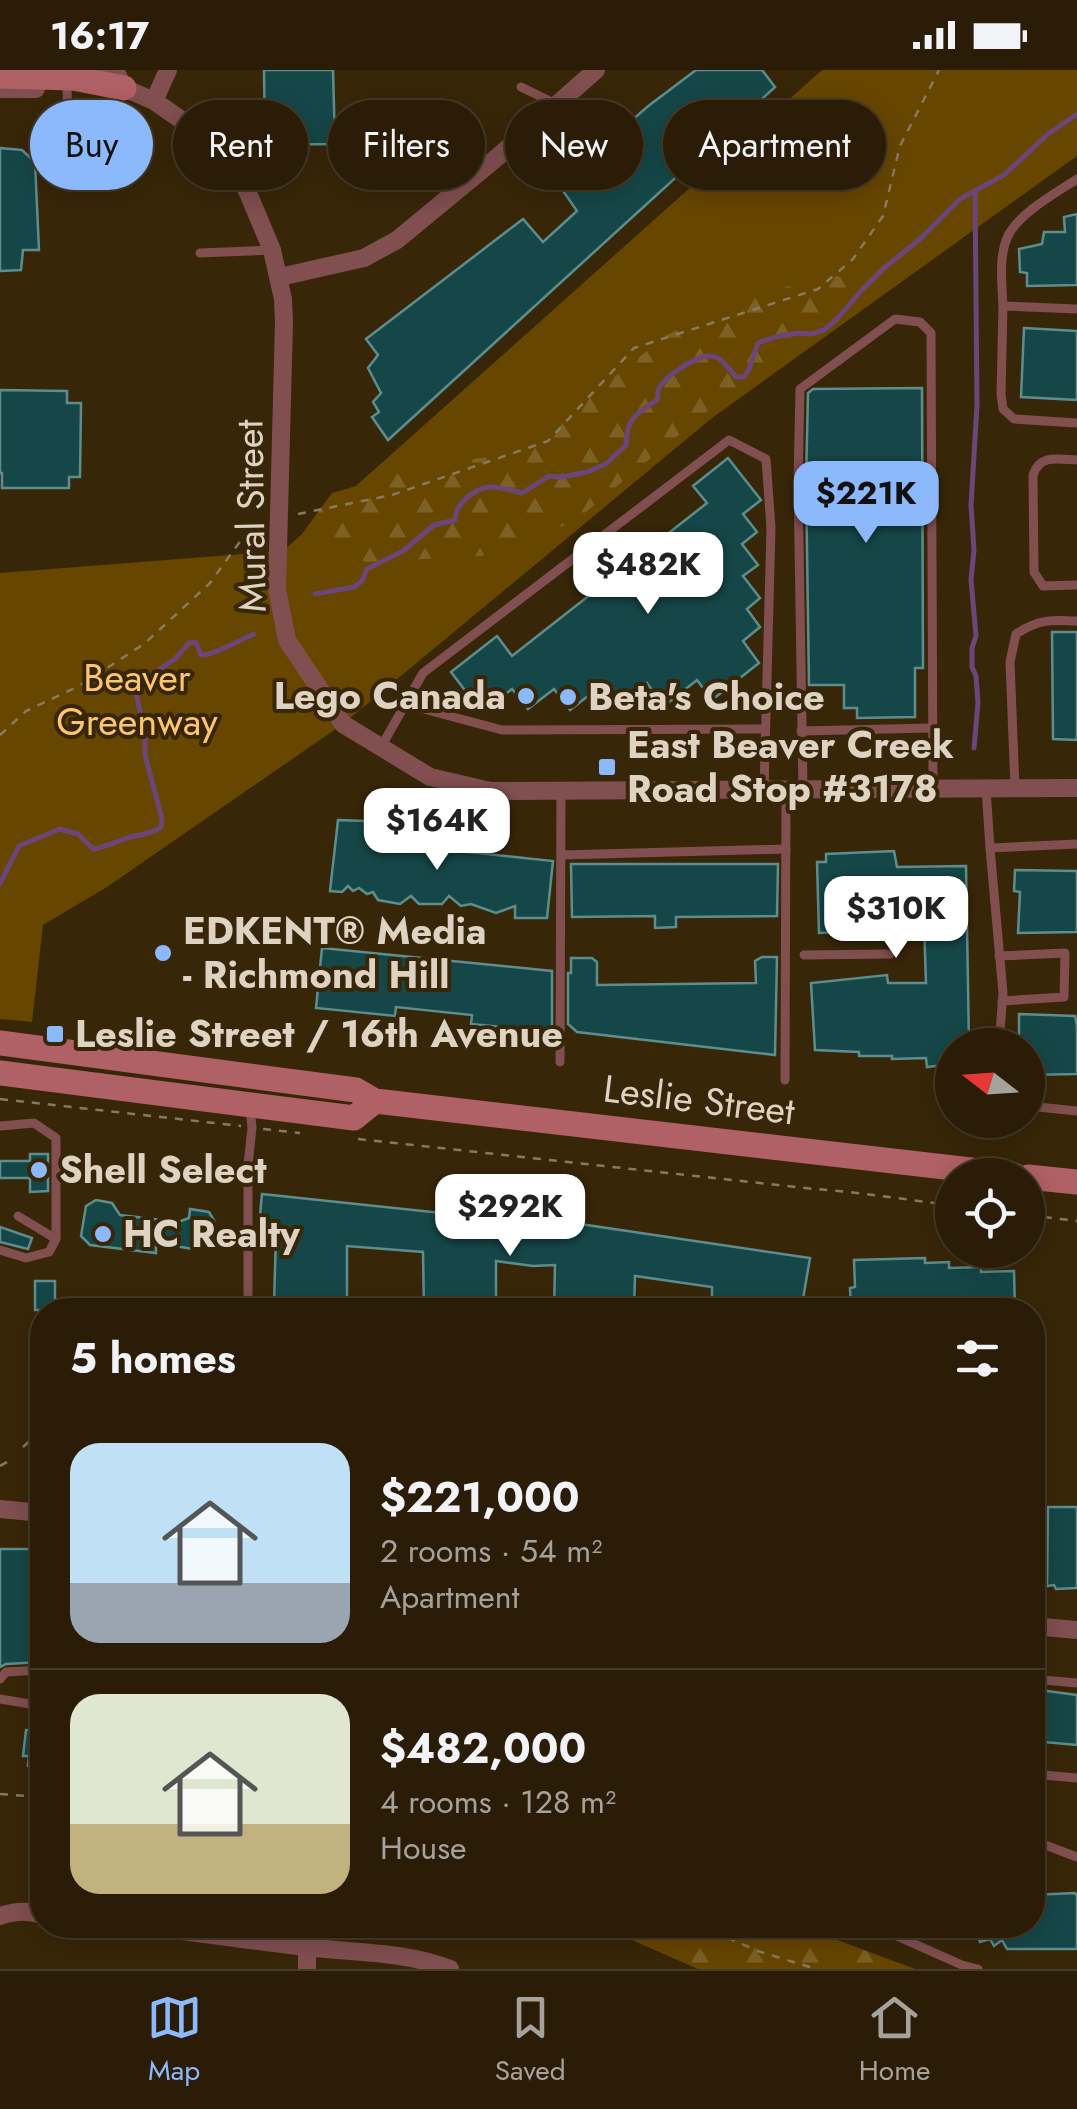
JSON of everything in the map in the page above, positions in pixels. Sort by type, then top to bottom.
[{"type":"main road","points":[[0,76],[115,79]]},
{"type":"main road","name":"Leslie Street","points":[[0,1044],[356,1090],[375,1102],[935,1166]]},
{"type":"main road","name":"Leslie Street","points":[[0,1073],[245,1116],[354,1118],[375,1102]]},
{"type":"main road","points":[[1045,1179],[1077,1182]]},
{"type":"street","points":[[154,101],[168,70]]},
{"type":"street","points":[[561,100],[596,70]]},
{"type":"street","name":"Mural Street","points":[[0,89],[68,89],[108,95],[115,79],[180,119],[240,174],[272,250],[283,299],[277,589],[287,640],[343,724],[430,777],[490,791],[1077,788]]},
{"type":"street","points":[[485,167],[505,150]]},
{"type":"street","points":[[280,277],[364,258],[396,240],[456,190]]},
{"type":"street","points":[[0,1509],[30,1512]]},
{"type":"street","points":[[1045,1627],[1077,1630]]},
{"type":"street","points":[[0,1916],[30,1912]]},
{"type":"street","points":[[251,1938],[414,1959],[450,1969]]},
{"type":"street","points":[[307,1948],[307,1969]]},
{"type":"lane","points":[[521,86],[548,100]]},
{"type":"lane","points":[[68,89],[68,100]]},
{"type":"lane","points":[[1077,179],[1038,205],[1007,236],[1002,263],[1001,394],[1003,409],[1014,418],[1077,424]]},
{"type":"lane","points":[[200,253],[272,250]]},
{"type":"lane","points":[[1002,306],[1077,309]]},
{"type":"lane","points":[[785,1080],[786,849],[801,731],[800,389],[896,319],[920,322],[931,333],[933,788]]},
{"type":"lane","points":[[380,747],[423,673],[729,440],[766,459],[770,528],[764,790]]},
{"type":"lane","points":[[1077,460],[1044,460],[1036,464],[1033,475],[1034,572],[1043,586],[1077,585]]},
{"type":"lane","points":[[1015,788],[1010,662],[1016,634],[1047,620],[1077,620]]},
{"type":"lane","points":[[405,704],[502,730],[765,729]]},
{"type":"lane","points":[[801,731],[931,728]]},
{"type":"lane","points":[[986,788],[1002,1001],[1000,1028]]},
{"type":"lane","points":[[560,1062],[561,791]]},
{"type":"lane","points":[[990,848],[1077,844]]},
{"type":"lane","points":[[561,856],[786,849]]},
{"type":"lane","points":[[999,956],[1065,953],[1064,997],[1002,1001]]},
{"type":"lane","points":[[804,955],[890,954]]},
{"type":"lane","points":[[1045,1108],[1077,1112]]},
{"type":"lane","points":[[245,1116],[252,1128],[248,1166],[248,1298]]},
{"type":"lane","points":[[0,1126],[34,1122],[56,1138],[56,1240],[49,1252],[26,1258],[0,1250]]},
{"type":"lane","points":[[18,1216],[56,1240]]},
{"type":"lane","points":[[0,1679],[6,1672],[30,1671]]},
{"type":"lane","points":[[1045,1680],[1077,1683]]},
{"type":"lane","points":[[0,1699],[30,1704]]},
{"type":"lane","points":[[1045,1775],[1077,1778]]},
{"type":"lane","points":[[1045,1845],[1077,1857]]},
{"type":"lane","points":[[901,1938],[978,1969]]},
{"type":"path","points":[[296,514],[392,495],[548,441],[634,348],[818,289],[854,259],[883,216],[900,146],[938,70]]},
{"type":"path","points":[[0,735],[26,711],[80,686],[144,644],[210,583],[244,536],[256,530]]},
{"type":"path","points":[[0,1098],[245,1116]]},
{"type":"path","points":[[267,1129],[306,1134]]},
{"type":"path","points":[[345,1138],[935,1204]]},
{"type":"path","points":[[1045,1216],[1077,1221]]},
{"type":"path","points":[[24,1447],[30,1441]]},
{"type":"path","points":[[0,1466],[8,1461]]},
{"type":"path","points":[[0,1794],[30,1796]]},
{"type":"path","points":[[727,1938],[758,1952],[816,1969]]},
{"type":"green space","name":"Beaver Greenway","points":[[822,70],[1077,70],[1077,156],[712,418],[343,724],[107,887],[43,925],[32,1022],[0,1019],[0,573],[283,551],[688,190],[886,190],[886,100],[788,100]]},
{"type":"green space","points":[[834,275],[876,290],[772,370],[717,403],[574,522],[482,556],[366,562],[302,534],[332,493],[412,470],[525,450],[665,336],[745,297]]},
{"type":"green space","points":[[628,1938],[832,1938],[915,1969],[698,1969]]},
{"type":"building","points":[[264,70],[333,70],[328,144],[308,144],[308,100],[264,100]]},
{"type":"building","points":[[696,70],[762,70],[775,87],[761,100],[663,100],[663,189],[388,440],[372,417],[379,412],[373,402],[381,393],[368,368],[378,355],[366,339],[523,219],[543,242],[577,211],[562,190],[643,190],[643,111]]},
{"type":"building","points":[[0,148],[22,150],[30,157],[30,190],[36,190],[39,250],[23,250],[21,270],[0,271]]},
{"type":"building","points":[[1077,214],[1077,285],[1027,286],[1027,273],[1020,272],[1019,249],[1042,244],[1044,232],[1065,232],[1064,217]]},
{"type":"building","points":[[1024,328],[1077,331],[1077,400],[1021,397]]},
{"type":"building","points":[[922,388],[923,668],[915,668],[915,717],[857,718],[857,708],[844,708],[844,685],[809,685],[808,393],[813,389]]},
{"type":"building","points":[[0,390],[67,391],[67,403],[81,403],[80,477],[69,477],[69,488],[2,488]]},
{"type":"building","points":[[728,458],[761,500],[743,514],[757,532],[742,544],[758,565],[743,576],[760,598],[747,609],[760,627],[743,641],[759,663],[712,700],[697,680],[664,706],[647,683],[618,706],[602,685],[570,710],[554,689],[528,709],[512,689],[495,702],[480,683],[467,693],[451,672],[497,636],[512,656],[707,503],[693,486]]},
{"type":"building","points":[[1052,632],[1077,632],[1077,740],[1053,739]]},
{"type":"building","points":[[338,820],[365,821],[411,846],[553,861],[547,918],[515,918],[515,906],[496,913],[471,904],[461,906],[449,896],[442,904],[419,904],[411,896],[400,904],[378,900],[373,892],[367,894],[359,888],[353,891],[348,886],[342,892],[330,891]]},
{"type":"building","points":[[894,851],[897,867],[966,866],[969,1028],[935,1028],[935,1066],[927,1067],[926,1058],[892,1059],[859,1056],[859,1052],[815,1050],[811,983],[887,975],[888,983],[926,983],[924,924],[904,912],[856,916],[856,931],[819,933],[817,862],[826,862],[826,854]]},
{"type":"building","points":[[571,864],[778,864],[777,916],[676,917],[676,927],[655,928],[655,916],[572,917]]},
{"type":"building","points":[[1015,870],[1077,871],[1077,932],[1018,933],[1020,892],[1014,891]]},
{"type":"building","points":[[322,948],[552,971],[552,1032],[471,1024],[472,1015],[396,1007],[395,1016],[316,1008]]},
{"type":"building","points":[[777,957],[775,1055],[577,1032],[568,1024],[571,958],[592,958],[597,962],[597,985],[756,983],[755,961]]},
{"type":"building","points":[[1019,1014],[1075,1016],[1077,1074],[1045,1075],[1045,1028],[1019,1028]]},
{"type":"building","points":[[30,1154],[48,1154],[48,1191],[30,1192],[30,1178],[0,1178],[0,1161],[30,1161]]},
{"type":"building","points":[[262,1194],[545,1224],[546,1219],[810,1258],[803,1298],[712,1298],[712,1287],[635,1276],[634,1298],[554,1298],[555,1265],[496,1261],[496,1298],[424,1298],[423,1252],[347,1246],[347,1298],[274,1298],[276,1236],[258,1237]]},
{"type":"building","points":[[96,1200],[112,1203],[120,1215],[178,1222],[189,1218],[190,1209],[209,1212],[215,1222],[210,1240],[193,1249],[156,1243],[156,1253],[90,1245],[81,1236],[86,1206]]},
{"type":"building","points":[[0,1227],[32,1238],[28,1249],[0,1242]]},
{"type":"building","points":[[925,1258],[925,1263],[935,1263],[935,1268],[1014,1271],[1015,1298],[850,1298],[850,1288],[855,1287],[854,1260]]},
{"type":"building","points":[[35,1281],[55,1281],[55,1298],[35,1298]]},
{"type":"building","points":[[1048,1507],[1077,1507],[1077,1588],[1047,1586]]},
{"type":"building","points":[[0,1549],[30,1549],[30,1663],[0,1667]]},
{"type":"building","points":[[1045,1691],[1077,1695],[1077,1745],[1045,1742]]},
{"type":"building","points":[[26,1730],[30,1730],[30,1766],[29,1756],[23,1756]]},
{"type":"building","points":[[1045,1894],[1077,1896],[1077,1949],[1007,1949],[1002,1940],[994,1946],[990,1939],[980,1942],[979,1938],[1045,1938]]},
{"type":"waterway","points":[[315,594],[354,587],[367,569],[403,551],[434,525],[455,520],[461,503],[477,491],[492,487],[522,493],[549,476],[587,472],[606,464],[626,445],[634,417],[658,399],[658,391],[666,380],[690,363],[705,356],[715,357],[736,377],[744,377],[758,343],[824,330],[883,269],[960,199],[1004,175],[1048,134],[1077,114]]},
{"type":"waterway","points":[[974,748],[978,703],[972,667],[976,636],[971,580],[977,405],[975,191]]},
{"type":"waterway","points":[[0,883],[19,846],[60,829],[78,834],[93,849],[161,827],[136,692],[189,643],[196,642],[201,655],[254,634]]},
{"type":"place","name":"Lego Canada","points":[[526,696]]},
{"type":"place","name":"Beta's Choice","points":[[568,697]]},
{"type":"place","name":"East Beaver Creek Road Stop #3178","points":[[607,767]]},
{"type":"place","name":"EDKENT® Media - Richmond Hill","points":[[163,953]]},
{"type":"place","name":"Leslie Street / 16th Avenue","points":[[55,1034]]},
{"type":"place","name":"Shell Select","points":[[39,1170]]},
{"type":"place","name":"HC Realty","points":[[103,1234]]}]
